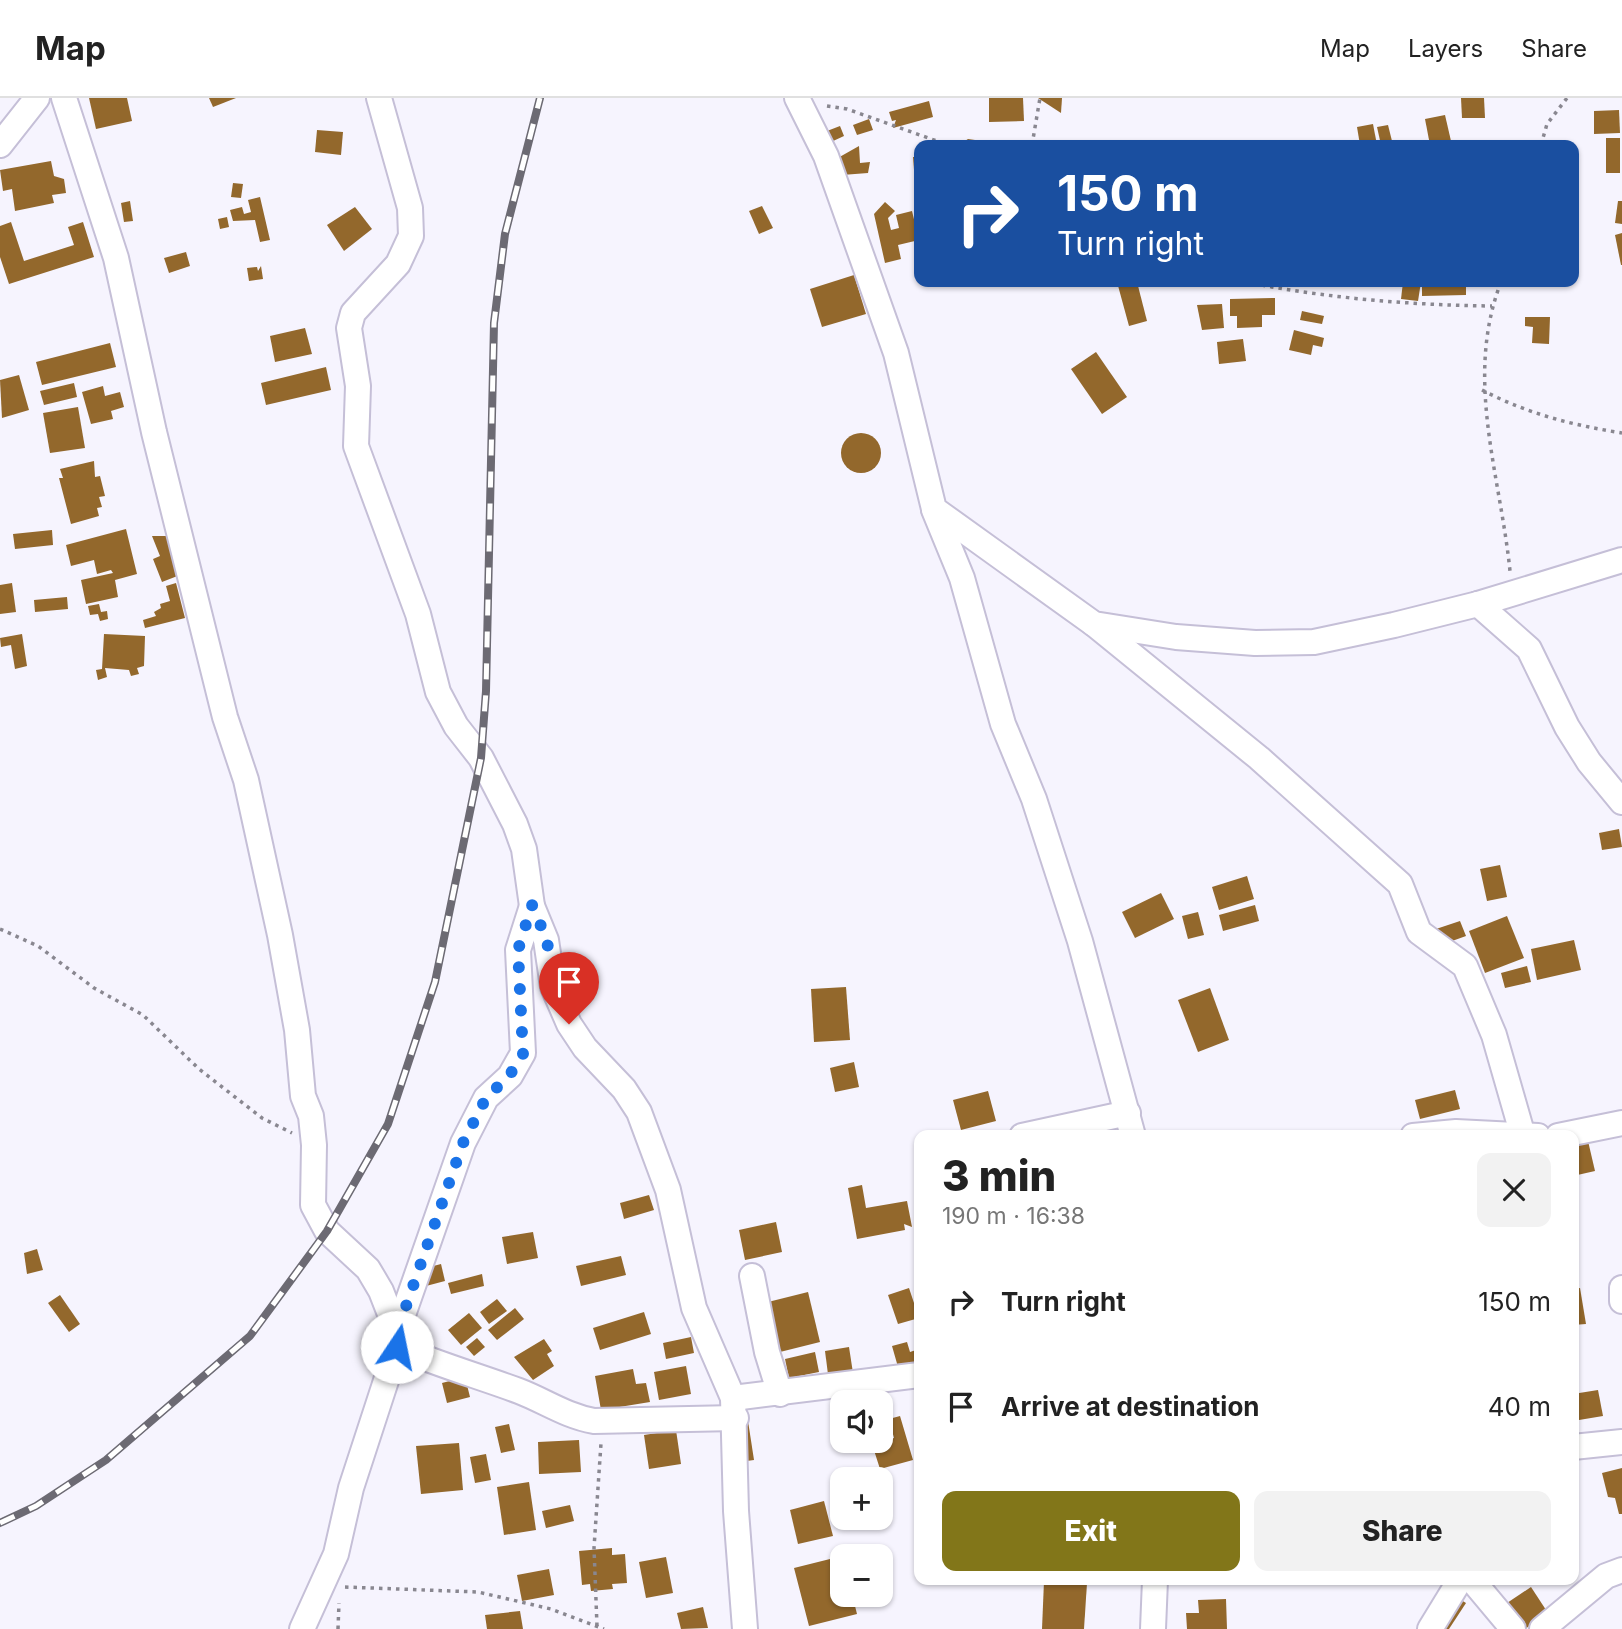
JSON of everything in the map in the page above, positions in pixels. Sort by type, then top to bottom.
[{"type":"street","points":[[0,145],[37,98]]},
{"type":"street","points":[[64,98],[116,258],[154,432],[225,718],[246,780],[280,934],[297,1030],[303,1096],[311,1116],[314,1145],[313,1205],[327,1231],[368,1269],[381,1291],[397,1339],[447,1368],[516,1390],[576,1418],[594,1421],[735,1408],[780,1394],[914,1376]]},
{"type":"street","points":[[379,98],[410,208],[411,236],[398,264],[353,313],[349,328],[358,386],[356,446],[418,614],[438,692],[456,726],[481,758],[515,824],[524,849],[532,905],[547,940],[553,987],[569,1024],[584,1048],[624,1089],[650,1138],[668,1191],[694,1308],[735,1408],[736,1511],[745,1629]]},
{"type":"street","points":[[799,101],[826,156],[896,353],[934,509],[962,579],[1003,724],[1039,812],[1131,1124],[1076,1130]]},
{"type":"street","points":[[934,509],[1094,624],[1259,758],[1400,884],[1419,932],[1465,966],[1494,1035],[1526,1130]]},
{"type":"street","points":[[1094,624],[1177,638],[1255,643],[1314,642],[1478,604],[1622,561]]},
{"type":"street","points":[[1478,604],[1528,649],[1567,727],[1589,762],[1622,802]]},
{"type":"street","points":[[302,1629],[336,1554],[351,1488],[397,1339],[463,1143],[486,1098],[509,1076],[523,1054],[518,950],[532,905]]},
{"type":"street","points":[[1579,1132],[1622,1124]]},
{"type":"street","points":[[752,1276],[767,1352],[780,1394]]},
{"type":"street","points":[[1622,1288],[1622,1301]]},
{"type":"street","points":[[1579,1446],[1622,1442]]},
{"type":"street","points":[[1542,1629],[1606,1576],[1622,1570]]},
{"type":"street","points":[[1153,1629],[1155,1585]]},
{"type":"street","points":[[1430,1629],[1457,1585]]},
{"type":"street","points":[[1476,1585],[1513,1629]]},
{"type":"path","points":[[1033,140],[1040,98]]},
{"type":"path","points":[[1542,140],[1547,124],[1567,98]]},
{"type":"path","points":[[799,101],[847,109],[934,140]]},
{"type":"path","points":[[1271,287],[1307,294],[1399,304],[1492,306]]},
{"type":"path","points":[[1499,287],[1492,306],[1482,390],[1512,594]]},
{"type":"path","points":[[1482,390],[1564,424],[1622,433]]},
{"type":"path","points":[[0,929],[38,946],[94,988],[143,1015],[199,1069],[262,1118],[314,1145]]},
{"type":"path","points":[[594,1421],[601,1442],[594,1548],[597,1626]]},
{"type":"path","points":[[322,1586],[478,1592],[551,1609],[604,1629]]},
{"type":"building","points":[[89,98],[127,98],[132,121],[96,129]]},
{"type":"building","points":[[209,98],[236,98],[213,107]]},
{"type":"building","points":[[989,98],[1023,98],[1024,121],[989,122]]},
{"type":"building","points":[[1038,98],[1062,98],[1061,113]]},
{"type":"building","points":[[1461,98],[1484,98],[1485,118],[1462,118]]},
{"type":"building","points":[[929,101],[933,117],[893,128],[896,120],[892,121],[889,112]]},
{"type":"building","points":[[1619,110],[1620,133],[1594,134],[1594,111]]},
{"type":"building","points":[[1445,115],[1451,140],[1429,140],[1425,119]]},
{"type":"building","points":[[869,119],[873,130],[857,135],[853,125]]},
{"type":"building","points":[[1373,124],[1376,140],[1359,140],[1357,127]]},
{"type":"building","points":[[1388,125],[1392,140],[1380,140],[1377,127]]},
{"type":"building","points":[[840,126],[844,136],[831,142],[827,131]]},
{"type":"building","points":[[317,130],[343,132],[341,155],[315,152]]},
{"type":"building","points":[[1606,138],[1620,138],[1620,173],[1606,173]]},
{"type":"building","points":[[859,146],[860,163],[870,162],[868,173],[842,175],[836,159]]},
{"type":"building","points":[[51,161],[54,176],[64,179],[66,193],[52,195],[54,203],[15,211],[12,189],[3,191],[0,170]]},
{"type":"building","points":[[233,183],[243,184],[241,198],[231,197]]},
{"type":"building","points":[[260,197],[270,240],[260,242],[255,220],[233,221],[230,210],[242,207],[244,214],[251,212],[248,200]]},
{"type":"building","points":[[130,201],[133,221],[124,222],[121,203]]},
{"type":"building","points":[[1618,201],[1622,201],[1622,224],[1615,223]]},
{"type":"building","points":[[885,202],[895,211],[888,218],[891,230],[899,228],[896,215],[912,211],[914,241],[898,245],[901,259],[885,263],[874,214]]},
{"type":"building","points":[[762,206],[773,228],[759,234],[749,211]]},
{"type":"building","points":[[355,207],[372,229],[344,251],[327,225]]},
{"type":"building","points":[[227,217],[229,227],[220,229],[218,219]]},
{"type":"building","points":[[11,222],[24,261],[74,245],[68,227],[83,222],[94,257],[9,284],[0,257],[0,226]]},
{"type":"building","points":[[1622,233],[1622,265],[1621,265],[1615,235]]},
{"type":"building","points":[[186,252],[190,266],[169,273],[164,258]]},
{"type":"building","points":[[261,266],[263,279],[249,281],[247,268],[257,267],[258,271]]},
{"type":"building","points":[[854,275],[866,314],[822,327],[810,289]]},
{"type":"building","points":[[1118,287],[1138,287],[1147,321],[1129,326]]},
{"type":"building","points":[[1402,287],[1420,287],[1418,301],[1401,299]]},
{"type":"building","points":[[1422,287],[1466,287],[1466,295],[1422,296]]},
{"type":"building","points":[[1275,298],[1275,315],[1262,315],[1262,327],[1237,328],[1237,316],[1230,316],[1230,299]]},
{"type":"building","points":[[1222,304],[1224,328],[1202,330],[1197,305]]},
{"type":"building","points":[[1302,311],[1324,316],[1322,324],[1300,320]]},
{"type":"building","points":[[1525,317],[1550,317],[1549,344],[1532,343],[1533,327],[1525,326]]},
{"type":"building","points":[[305,328],[312,354],[275,362],[270,336]]},
{"type":"building","points":[[1294,330],[1324,338],[1322,347],[1313,345],[1311,355],[1289,350]]},
{"type":"building","points":[[1243,339],[1246,361],[1219,364],[1217,342]]},
{"type":"building","points":[[110,343],[116,367],[42,385],[36,362]]},
{"type":"building","points":[[1096,352],[1127,397],[1102,414],[1071,369]]},
{"type":"building","points":[[326,367],[331,390],[266,405],[261,383]]},
{"type":"building","points":[[19,375],[29,410],[2,418],[0,380]]},
{"type":"building","points":[[74,383],[77,397],[44,405],[40,391]]},
{"type":"building","points":[[103,386],[105,396],[120,392],[124,407],[111,411],[113,419],[91,424],[82,392]]},
{"type":"building","points":[[78,407],[85,448],[50,453],[43,413]]},
{"type":"building","points":[[861,433],[875,439],[881,453],[875,467],[861,473],[847,467],[841,453],[847,439]]},
{"type":"building","points":[[94,461],[95,477],[100,476],[105,496],[99,497],[102,507],[97,508],[99,516],[71,524],[59,478],[63,478],[60,469]]},
{"type":"building","points":[[126,529],[137,574],[115,580],[118,597],[86,604],[81,580],[113,573],[111,570],[97,574],[94,560],[71,566],[66,545]]},
{"type":"building","points":[[52,530],[53,545],[15,549],[13,534]]},
{"type":"building","points":[[152,536],[166,536],[180,575],[162,582],[153,559],[160,556]]},
{"type":"building","points":[[12,583],[16,612],[0,614],[0,585]]},
{"type":"building","points":[[176,583],[185,618],[145,628],[143,620],[156,616],[154,612],[161,608],[160,604],[170,601],[166,586]]},
{"type":"building","points":[[67,597],[68,609],[35,612],[34,600]]},
{"type":"building","points":[[99,604],[101,612],[107,611],[108,619],[100,621],[98,614],[90,615],[88,606]]},
{"type":"building","points":[[22,634],[27,666],[15,669],[11,645],[1,647],[0,638]]},
{"type":"building","points":[[104,634],[145,636],[144,666],[137,668],[139,674],[131,676],[129,670],[105,668],[107,677],[98,680],[96,670],[102,669]]},
{"type":"building","points":[[1619,829],[1622,847],[1602,850],[1599,833]]},
{"type":"building","points":[[1500,865],[1507,897],[1487,901],[1480,869]]},
{"type":"building","points":[[1247,876],[1254,899],[1219,910],[1212,887]]},
{"type":"building","points":[[1161,893],[1174,919],[1135,938],[1122,912]]},
{"type":"building","points":[[1255,905],[1259,921],[1223,931],[1219,915]]},
{"type":"building","points":[[1198,912],[1204,935],[1188,939],[1182,916]]},
{"type":"building","points":[[1507,916],[1524,958],[1485,973],[1469,931]]},
{"type":"building","points":[[1460,921],[1466,936],[1441,945],[1436,929]]},
{"type":"building","points":[[1574,940],[1581,970],[1537,980],[1531,949]]},
{"type":"building","points":[[1527,966],[1531,982],[1505,988],[1501,973]]},
{"type":"building","points":[[846,987],[850,1040],[814,1042],[811,989]]},
{"type":"building","points":[[1210,988],[1229,1040],[1198,1052],[1178,1000]]},
{"type":"building","points":[[854,1062],[859,1087],[835,1092],[830,1068]]},
{"type":"building","points":[[1455,1090],[1460,1109],[1420,1119],[1415,1100]]},
{"type":"building","points":[[988,1091],[996,1121],[961,1130],[953,1100]]},
{"type":"building","points":[[1588,1141],[1595,1171],[1579,1175],[1579,1143]]},
{"type":"building","points":[[862,1185],[866,1208],[907,1201],[912,1227],[904,1224],[905,1230],[857,1239],[848,1188]]},
{"type":"building","points":[[649,1195],[654,1210],[624,1219],[620,1203]]},
{"type":"building","points":[[776,1222],[782,1252],[745,1260],[739,1230]]},
{"type":"building","points":[[533,1232],[538,1258],[507,1264],[502,1237]]},
{"type":"building","points":[[37,1249],[43,1270],[27,1274],[24,1253]]},
{"type":"building","points":[[621,1256],[626,1275],[581,1286],[576,1266]]},
{"type":"building","points":[[441,1264],[445,1281],[426,1286],[422,1269]]},
{"type":"building","points":[[482,1274],[484,1286],[451,1294],[448,1283]]},
{"type":"building","points":[[909,1288],[914,1303],[914,1319],[898,1324],[888,1295]]},
{"type":"building","points":[[1580,1288],[1586,1324],[1579,1325]]},
{"type":"building","points":[[808,1292],[820,1342],[776,1353],[764,1303]]},
{"type":"building","points":[[60,1295],[80,1324],[69,1332],[48,1303]]},
{"type":"building","points":[[497,1299],[507,1311],[489,1324],[480,1312]]},
{"type":"building","points":[[515,1308],[524,1319],[497,1340],[488,1330]]},
{"type":"building","points":[[644,1312],[651,1334],[600,1350],[593,1328]]},
{"type":"building","points":[[469,1313],[482,1328],[461,1345],[448,1330]]},
{"type":"building","points":[[691,1337],[694,1353],[666,1359],[663,1343]]},
{"type":"building","points":[[477,1338],[485,1347],[474,1356],[466,1347]]},
{"type":"building","points":[[544,1339],[552,1351],[547,1354],[554,1366],[533,1380],[514,1357]]},
{"type":"building","points":[[907,1342],[910,1352],[914,1351],[914,1370],[900,1374],[892,1346]]},
{"type":"building","points":[[849,1347],[853,1373],[829,1382],[825,1351]]},
{"type":"building","points":[[815,1352],[819,1372],[789,1378],[785,1359]]},
{"type":"building","points":[[686,1366],[691,1394],[659,1400],[654,1372]]},
{"type":"building","points":[[633,1369],[636,1384],[646,1383],[650,1402],[601,1410],[595,1376]]},
{"type":"building","points":[[465,1377],[470,1397],[447,1403],[442,1383]]},
{"type":"building","points":[[1598,1390],[1603,1416],[1579,1420],[1579,1393]]},
{"type":"building","points":[[900,1416],[913,1460],[879,1467],[875,1453],[893,1453],[893,1418]]},
{"type":"building","points":[[748,1421],[754,1460],[725,1464],[719,1425]]},
{"type":"building","points":[[509,1424],[515,1450],[501,1453],[495,1427]]},
{"type":"building","points":[[676,1430],[681,1464],[649,1469],[644,1435]]},
{"type":"building","points":[[579,1440],[581,1472],[539,1474],[538,1442]]},
{"type":"building","points":[[459,1443],[463,1490],[421,1494],[416,1446]]},
{"type":"building","points":[[486,1454],[491,1480],[475,1483],[470,1457]]},
{"type":"building","points":[[1622,1468],[1622,1514],[1619,1514],[1615,1498],[1608,1497],[1602,1473]]},
{"type":"building","points":[[529,1482],[536,1530],[504,1535],[497,1487]]},
{"type":"building","points":[[824,1501],[833,1536],[798,1544],[790,1510]]},
{"type":"building","points":[[570,1505],[574,1521],[546,1528],[542,1511]]},
{"type":"building","points":[[612,1548],[612,1555],[625,1554],[627,1583],[612,1584],[613,1589],[591,1591],[590,1584],[582,1585],[579,1551]]},
{"type":"building","points":[[666,1557],[673,1593],[646,1598],[639,1562]]},
{"type":"building","points":[[830,1559],[830,1607],[855,1607],[857,1614],[809,1626],[794,1568]]},
{"type":"building","points":[[549,1569],[554,1595],[522,1601],[517,1575]]},
{"type":"building","points":[[1044,1585],[1087,1585],[1084,1629],[1042,1629]]},
{"type":"building","points":[[1531,1587],[1548,1613],[1525,1629],[1507,1603]]},
{"type":"building","points":[[1453,1595],[1466,1603],[1449,1629],[1432,1629]]},
{"type":"building","points":[[1226,1599],[1227,1629],[1187,1629],[1186,1613],[1199,1613],[1198,1600]]},
{"type":"building","points":[[703,1607],[708,1628],[681,1629],[677,1613]]},
{"type":"building","points":[[520,1611],[523,1629],[487,1629],[485,1615]]},
{"type":"railway","points":[[0,1523],[36,1506],[106,1460],[250,1336],[327,1231],[388,1124],[435,982],[481,758],[486,691],[494,323],[505,234],[540,98]]},
{"type":"route","points":[[397,1347],[397,1332],[463,1143],[486,1098],[509,1076],[523,1054],[524,1028],[519,1009],[518,950],[532,905],[547,940],[553,987],[569,1024]]}]
